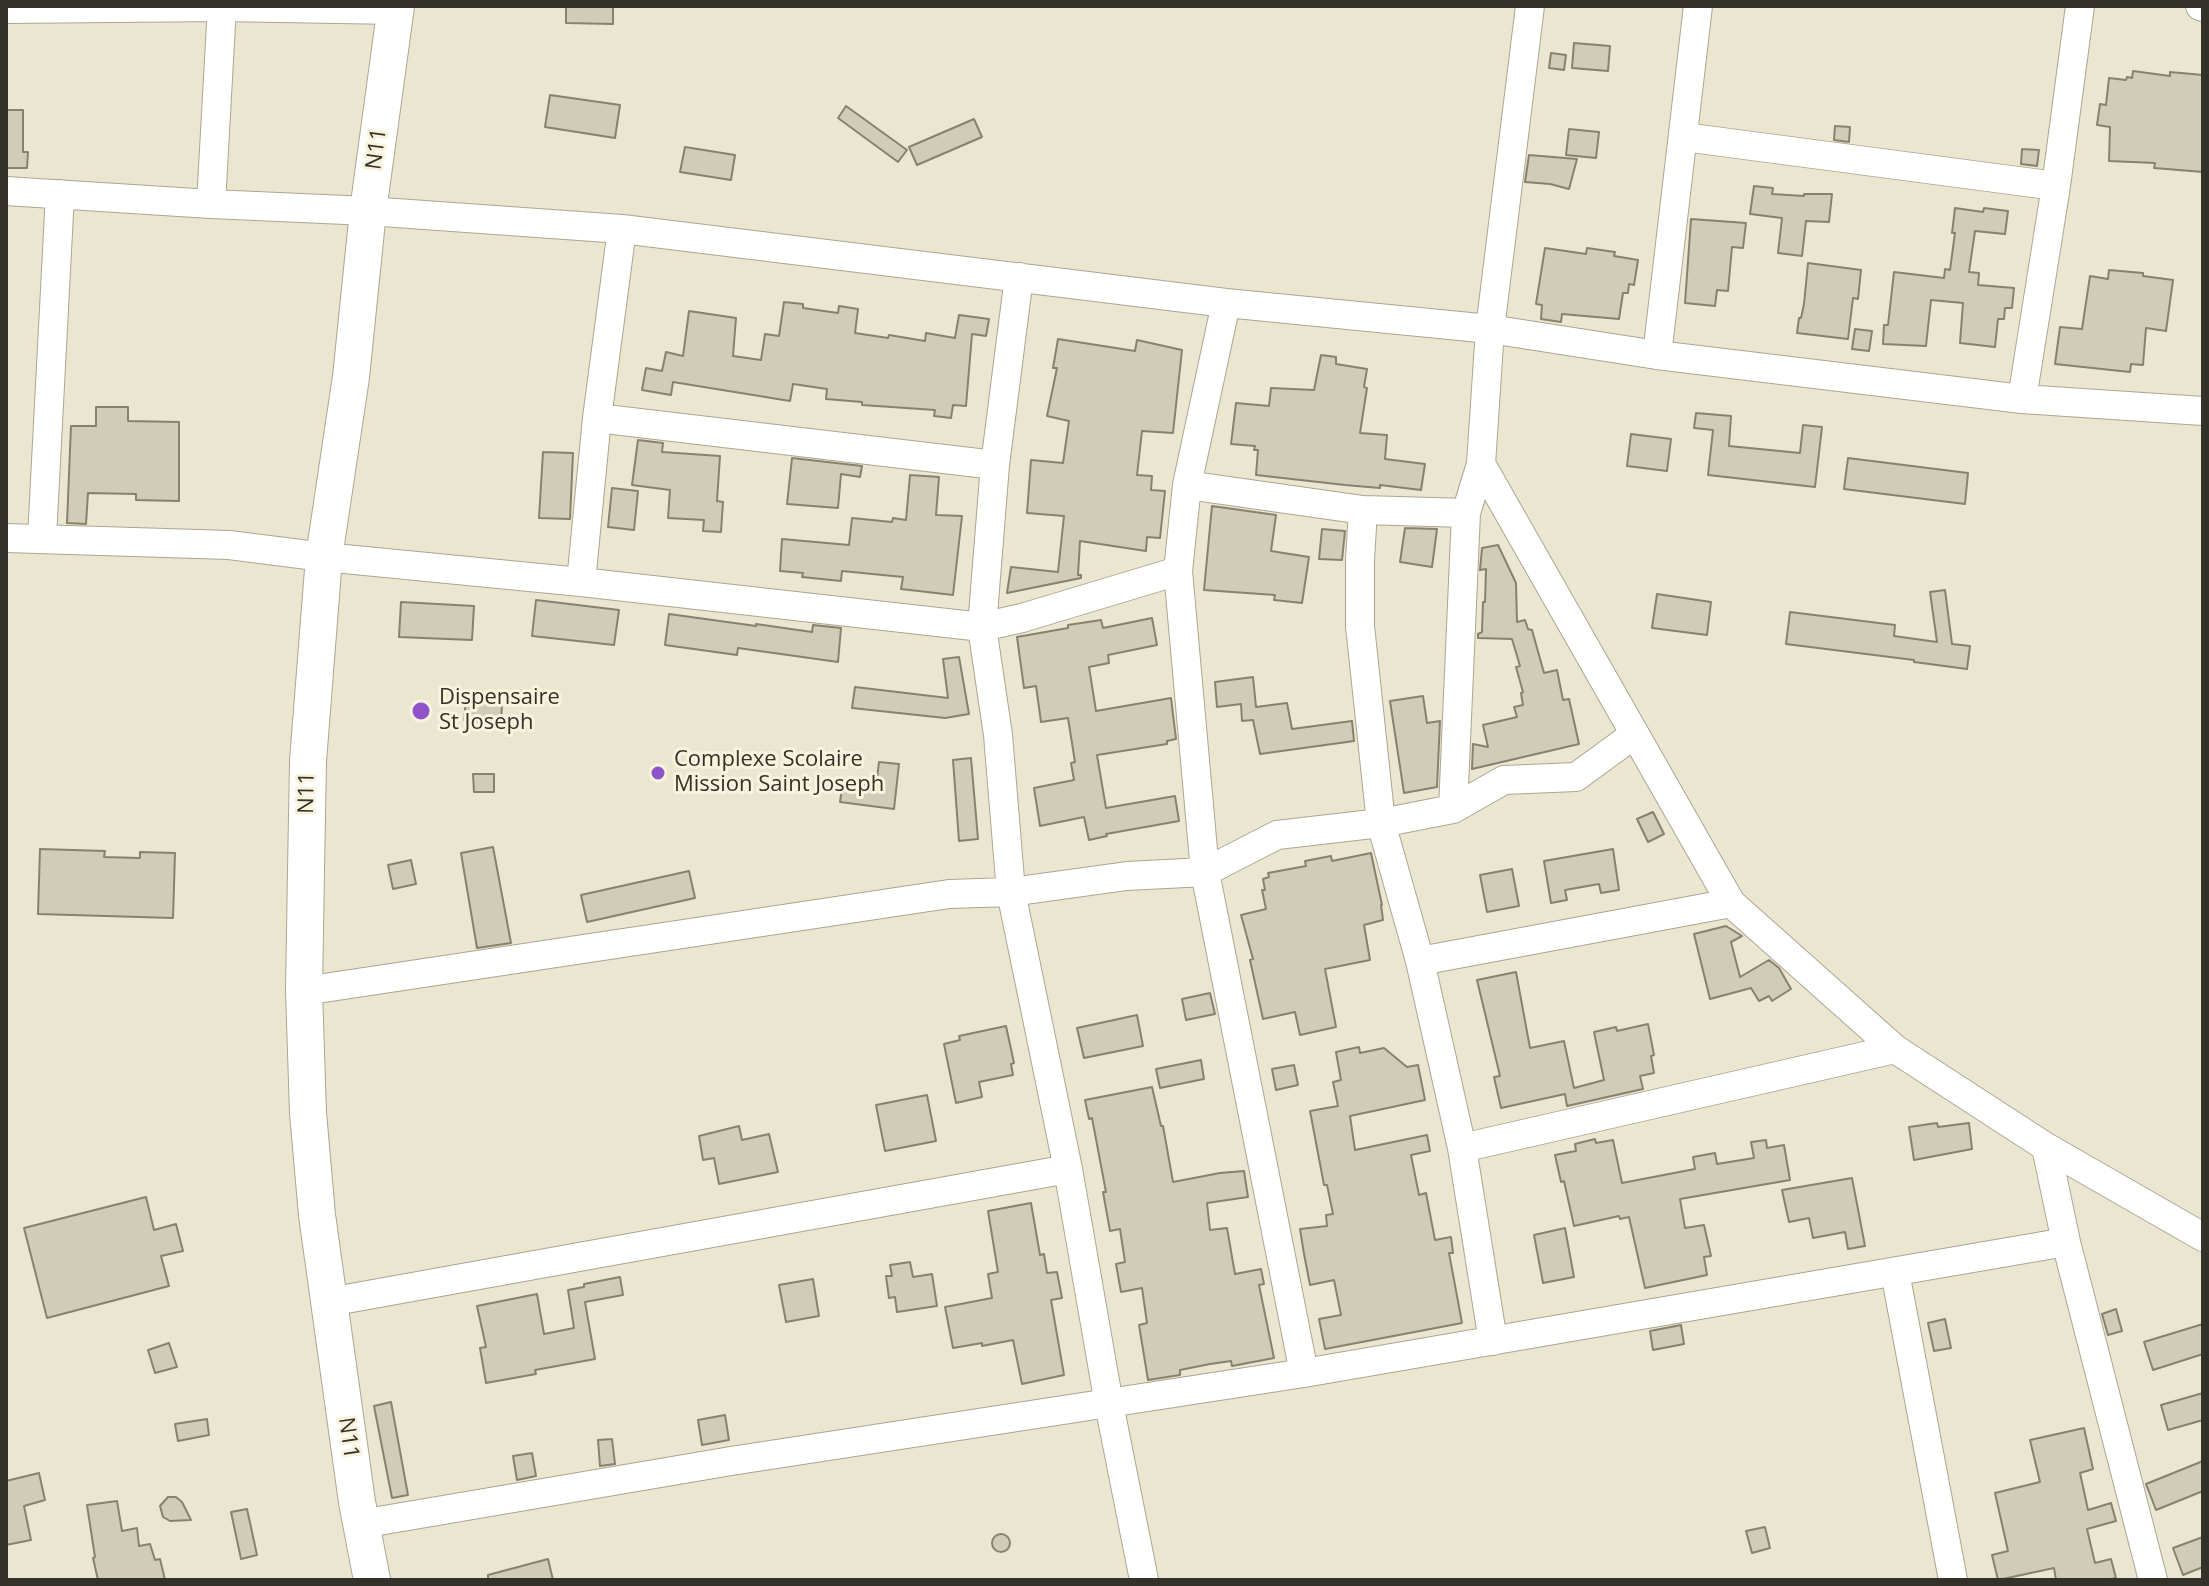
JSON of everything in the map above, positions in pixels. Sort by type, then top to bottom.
[{"type":"main road","name":"N11","points":[[372,1580],[322,1261],[308,1113],[304,991],[308,761],[324,557],[351,377],[368,211],[395,8]]},
{"type":"street","points":[[211,204],[222,6]]},
{"type":"street","points":[[6,9],[222,6],[395,8]]},
{"type":"street","points":[[1453,809],[1466,513],[1481,464],[1490,329],[1530,6]]},
{"type":"street","points":[[1657,355],[1698,6]]},
{"type":"street","points":[[2022,399],[2056,186],[2080,6]]},
{"type":"street","points":[[1684,137],[2056,186]]},
{"type":"street","points":[[6,191],[622,229],[1226,303],[1490,329],[1657,355],[2022,399],[2203,411]]},
{"type":"street","points":[[42,538],[60,194]]},
{"type":"street","points":[[581,582],[597,418],[622,229]]},
{"type":"street","points":[[1019,277],[995,465],[982,627],[998,735],[1011,892],[1068,1169],[1109,1404],[1144,1580]]},
{"type":"street","points":[[1226,303],[1187,485],[1178,571],[1205,872],[1304,1373]]},
{"type":"street","points":[[597,418],[995,465]]},
{"type":"street","points":[[1481,464],[1731,903],[1895,1049],[2046,1147],[2203,1237]]},
{"type":"street","points":[[1187,485],[1363,510],[1466,513]]},
{"type":"street","points":[[1363,510],[1360,626],[1381,823],[1420,961],[1462,1148],[1493,1341]]},
{"type":"street","points":[[6,538],[229,545],[982,627],[1178,571]]},
{"type":"street","points":[[304,991],[949,894],[1011,892],[1127,876],[1205,872],[1277,835],[1381,823],[1453,809],[1504,780],[1576,777],[1635,734]]},
{"type":"street","points":[[1420,961],[1731,903]]},
{"type":"street","points":[[1462,1148],[1895,1049]]},
{"type":"street","points":[[2046,1147],[2066,1242],[2153,1580]]},
{"type":"street","points":[[329,1302],[1068,1169]]},
{"type":"street","points":[[361,1524],[731,1461],[1304,1373],[2066,1242]]},
{"type":"street","points":[[1895,1272],[1953,1580]]},
{"type":"building","points":[[566,6],[613,6],[613,24],[566,23]]},
{"type":"building","points":[[1574,43],[1610,46],[1608,71],[1572,68]]},
{"type":"building","points":[[1551,53],[1566,55],[1564,70],[1549,68]]},
{"type":"building","points":[[2133,71],[2170,76],[2170,72],[2203,75],[2203,172],[2154,168],[2155,163],[2109,161],[2110,127],[2097,125],[2100,104],[2106,105],[2109,78],[2126,80],[2127,77],[2132,78]]},
{"type":"building","points":[[550,95],[620,105],[615,138],[545,127]]},
{"type":"building","points":[[846,106],[907,150],[898,162],[838,118]]},
{"type":"building","points":[[6,110],[23,110],[23,152],[28,152],[27,168],[6,168]]},
{"type":"building","points":[[974,119],[982,137],[917,165],[909,147]]},
{"type":"building","points":[[1835,126],[1850,127],[1849,142],[1834,140]]},
{"type":"building","points":[[1569,129],[1599,132],[1596,158],[1566,155]]},
{"type":"building","points":[[685,147],[735,155],[731,180],[680,172]]},
{"type":"building","points":[[2022,149],[2039,150],[2037,166],[2021,164]]},
{"type":"building","points":[[1529,155],[1577,159],[1569,189],[1525,182]]},
{"type":"building","points":[[1754,186],[1773,188],[1772,194],[1832,194],[1829,222],[1806,221],[1802,256],[1778,253],[1782,218],[1750,214]]},
{"type":"building","points":[[1955,208],[1983,212],[1984,208],[2008,211],[2005,234],[1975,231],[1969,272],[1979,273],[1978,285],[2014,288],[2012,308],[2005,308],[2004,319],[1998,319],[1995,347],[1960,343],[1963,303],[1931,300],[1926,346],[1883,344],[1894,272],[1944,278],[1945,269],[1950,270]]},
{"type":"building","points":[[1691,219],[1746,223],[1743,248],[1732,247],[1728,291],[1717,290],[1715,306],[1685,303]]},
{"type":"building","points":[[1545,248],[1586,254],[1587,248],[1615,252],[1614,256],[1638,260],[1634,285],[1629,284],[1628,293],[1623,293],[1619,319],[1562,314],[1561,322],[1541,319],[1542,305],[1536,304]]},
{"type":"building","points":[[1808,263],[1861,270],[1858,299],[1853,298],[1848,339],[1797,333],[1804,304]]},
{"type":"building","points":[[2109,270],[2173,280],[2166,331],[2146,328],[2143,365],[2131,364],[2130,372],[2055,364],[2060,327],[2082,329],[2090,276],[2108,279]]},
{"type":"building","points":[[784,302],[838,313],[839,306],[858,309],[855,333],[888,338],[889,335],[925,341],[926,333],[955,338],[959,315],[989,319],[986,336],[972,334],[966,406],[953,405],[951,418],[934,416],[935,410],[826,399],[827,389],[793,384],[790,401],[673,382],[671,395],[642,390],[646,368],[662,371],[666,352],[683,356],[689,311],[736,318],[733,356],[761,360],[765,334],[779,336]]},
{"type":"building","points":[[1855,329],[1872,331],[1869,351],[1852,349]]},
{"type":"building","points":[[1058,339],[1135,351],[1137,340],[1182,350],[1173,433],[1142,431],[1137,475],[1152,476],[1151,490],[1165,491],[1160,538],[1147,537],[1146,551],[1080,541],[1078,575],[1081,578],[1007,593],[1011,567],[1058,572],[1064,516],[1027,513],[1031,460],[1063,463],[1069,421],[1047,416],[1057,368],[1053,368]]},
{"type":"building","points":[[1321,355],[1336,357],[1336,364],[1367,369],[1360,433],[1387,435],[1385,459],[1425,464],[1421,490],[1256,475],[1258,450],[1254,450],[1255,446],[1231,444],[1236,403],[1269,406],[1271,388],[1314,390]]},
{"type":"building","points":[[96,407],[128,407],[128,421],[179,422],[179,501],[136,500],[136,494],[88,493],[86,524],[67,523],[71,426],[96,426]]},
{"type":"building","points":[[1696,413],[1731,416],[1729,446],[1800,453],[1803,425],[1822,427],[1815,487],[1708,475],[1713,430],[1694,428]]},
{"type":"building","points":[[1631,434],[1671,439],[1667,471],[1627,466]]},
{"type":"building","points":[[638,440],[663,443],[662,452],[720,456],[717,501],[723,502],[721,532],[703,531],[704,520],[668,518],[670,490],[632,485]]},
{"type":"building","points":[[543,452],[573,453],[570,519],[539,518]]},
{"type":"building","points":[[792,458],[862,466],[860,477],[841,474],[838,508],[787,504]]},
{"type":"building","points":[[1848,458],[1968,473],[1965,504],[1844,489]]},
{"type":"building","points":[[910,475],[939,477],[936,515],[962,516],[953,595],[901,589],[903,577],[842,571],[841,581],[780,571],[782,539],[849,545],[852,518],[892,522],[893,518],[906,520]]},
{"type":"building","points":[[612,488],[638,491],[634,530],[608,527]]},
{"type":"building","points":[[1212,506],[1276,515],[1271,551],[1309,557],[1302,603],[1274,600],[1275,595],[1204,590]]},
{"type":"building","points":[[1405,528],[1437,529],[1432,567],[1400,562]]},
{"type":"building","points":[[1322,529],[1345,531],[1342,560],[1319,559]]},
{"type":"building","points":[[1498,545],[1516,583],[1517,622],[1525,620],[1528,629],[1532,630],[1544,673],[1557,670],[1563,700],[1569,699],[1579,744],[1472,769],[1473,744],[1488,747],[1483,725],[1517,717],[1514,707],[1523,705],[1516,667],[1520,666],[1512,639],[1478,638],[1482,632],[1485,602],[1486,569],[1480,570],[1482,548]]},
{"type":"building","points":[[1945,590],[1952,644],[1970,646],[1967,669],[1786,644],[1790,612],[1895,625],[1894,636],[1937,642],[1930,592]]},
{"type":"building","points":[[1657,594],[1711,602],[1707,635],[1652,628]]},
{"type":"building","points":[[536,600],[619,610],[614,645],[532,636]]},
{"type":"building","points":[[401,602],[474,606],[472,640],[399,637]]},
{"type":"building","points":[[669,614],[812,632],[813,625],[841,628],[838,662],[738,648],[737,655],[665,645]]},
{"type":"building","points":[[1152,618],[1157,645],[1108,655],[1109,663],[1089,667],[1096,711],[1171,698],[1176,739],[1167,741],[1167,744],[1097,755],[1106,808],[1175,796],[1179,821],[1089,840],[1084,817],[1040,826],[1034,788],[1074,780],[1071,763],[1075,762],[1068,718],[1041,722],[1036,686],[1024,688],[1017,637],[1101,620],[1103,628]]},
{"type":"building","points":[[959,657],[969,714],[945,718],[852,708],[855,687],[948,698],[943,659]]},
{"type":"building","points":[[1253,677],[1256,707],[1287,703],[1292,729],[1352,721],[1354,741],[1260,754],[1253,720],[1242,721],[1241,704],[1217,707],[1215,682]]},
{"type":"building","points":[[1423,696],[1427,723],[1440,721],[1437,787],[1404,793],[1390,701]]},
{"type":"building","points":[[466,700],[502,703],[501,726],[464,720]]},
{"type":"building","points":[[971,758],[978,839],[959,841],[953,760]]},
{"type":"building","points":[[879,762],[899,764],[894,809],[840,802],[843,782],[876,786]]},
{"type":"building","points":[[473,774],[494,774],[494,792],[474,792]]},
{"type":"building","points":[[1653,812],[1664,834],[1648,842],[1637,819]]},
{"type":"building","points":[[493,847],[511,943],[477,948],[461,853]]},
{"type":"building","points":[[40,849],[105,851],[104,857],[140,858],[140,852],[175,853],[173,918],[38,914]]},
{"type":"building","points":[[1613,849],[1619,890],[1601,893],[1599,884],[1565,890],[1567,900],[1551,903],[1544,861]]},
{"type":"building","points":[[1371,853],[1383,920],[1364,925],[1370,960],[1325,969],[1336,1027],[1300,1035],[1295,1012],[1263,1019],[1250,960],[1253,959],[1241,915],[1266,909],[1263,879],[1269,877],[1268,873],[1306,866],[1305,861],[1331,856],[1332,861]]},
{"type":"building","points":[[411,860],[416,884],[393,889],[388,865]]},
{"type":"building","points":[[1512,869],[1519,906],[1487,912],[1480,875]]},
{"type":"building","points":[[689,871],[695,898],[587,922],[581,895]]},
{"type":"building","points":[[1726,926],[1742,936],[1731,942],[1740,977],[1769,960],[1779,968],[1791,989],[1772,1001],[1769,996],[1759,1001],[1751,988],[1710,999],[1694,934]]},
{"type":"building","points":[[1516,972],[1530,1048],[1564,1041],[1574,1088],[1604,1080],[1594,1032],[1648,1024],[1654,1073],[1640,1076],[1643,1089],[1567,1106],[1565,1094],[1501,1108],[1494,1077],[1500,1076],[1477,980]]},
{"type":"building","points":[[1210,993],[1215,1014],[1186,1020],[1182,999]]},
{"type":"building","points":[[1137,1015],[1143,1046],[1084,1058],[1077,1028]]},
{"type":"building","points":[[1006,1026],[1014,1063],[1011,1064],[1013,1075],[979,1082],[982,1097],[956,1103],[944,1044],[960,1040],[959,1036]]},
{"type":"building","points":[[1359,1047],[1360,1053],[1384,1048],[1407,1067],[1418,1065],[1425,1100],[1350,1116],[1355,1150],[1427,1135],[1430,1151],[1411,1155],[1419,1195],[1426,1193],[1435,1240],[1451,1237],[1453,1253],[1449,1253],[1462,1323],[1325,1349],[1319,1319],[1341,1315],[1334,1280],[1310,1285],[1300,1229],[1327,1226],[1326,1215],[1333,1214],[1327,1185],[1324,1185],[1310,1111],[1338,1106],[1333,1082],[1341,1080],[1336,1052]]},
{"type":"building","points":[[1201,1060],[1204,1079],[1160,1088],[1156,1069]]},
{"type":"building","points":[[1294,1065],[1298,1085],[1276,1090],[1272,1069]]},
{"type":"building","points":[[1152,1087],[1173,1182],[1244,1171],[1248,1197],[1207,1203],[1210,1230],[1227,1228],[1235,1274],[1261,1269],[1264,1284],[1259,1285],[1274,1358],[1232,1366],[1231,1361],[1210,1364],[1180,1370],[1180,1375],[1148,1380],[1139,1325],[1147,1323],[1142,1288],[1121,1292],[1116,1264],[1125,1262],[1120,1229],[1110,1231],[1092,1118],[1089,1119],[1085,1100]]},
{"type":"building","points":[[927,1095],[936,1141],[885,1151],[876,1105]]},
{"type":"building","points":[[1937,1123],[1938,1127],[1969,1123],[1972,1149],[1914,1160],[1909,1127]]},
{"type":"building","points":[[739,1126],[742,1140],[769,1134],[778,1172],[719,1184],[714,1158],[703,1160],[699,1136]]},
{"type":"building","points":[[1595,1139],[1596,1143],[1613,1140],[1622,1183],[1695,1169],[1693,1157],[1715,1153],[1717,1164],[1754,1158],[1751,1142],[1766,1140],[1767,1148],[1784,1145],[1790,1180],[1680,1199],[1685,1228],[1704,1225],[1711,1256],[1704,1257],[1707,1275],[1645,1288],[1629,1217],[1620,1219],[1619,1216],[1574,1226],[1555,1155],[1576,1151],[1575,1144]]},
{"type":"building","points":[[1852,1178],[1865,1246],[1848,1249],[1845,1232],[1813,1238],[1809,1218],[1789,1222],[1782,1190]]},
{"type":"building","points":[[146,1197],[154,1230],[176,1224],[183,1251],[161,1256],[169,1286],[47,1318],[24,1228]]},
{"type":"building","points":[[1031,1203],[1040,1255],[1044,1254],[1047,1273],[1057,1272],[1062,1298],[1051,1300],[1064,1375],[1022,1384],[1013,1340],[953,1348],[945,1307],[992,1298],[988,1274],[998,1272],[988,1211]]},
{"type":"building","points":[[1565,1228],[1574,1277],[1543,1283],[1534,1235]]},
{"type":"building","points":[[910,1262],[913,1277],[932,1274],[937,1306],[897,1312],[895,1297],[889,1298],[886,1276],[892,1276],[890,1265]]},
{"type":"building","points":[[620,1277],[623,1295],[585,1302],[595,1359],[486,1383],[480,1348],[486,1347],[477,1306],[537,1294],[544,1334],[574,1328],[568,1290]]},
{"type":"building","points":[[813,1279],[819,1316],[786,1322],[779,1285]]},
{"type":"building","points":[[2116,1309],[2122,1331],[2108,1335],[2102,1314]]},
{"type":"building","points":[[1945,1319],[1951,1348],[1934,1351],[1928,1323]]},
{"type":"building","points":[[2203,1324],[2203,1354],[2153,1370],[2144,1342]]},
{"type":"building","points":[[1681,1325],[1684,1344],[1653,1350],[1650,1331]]},
{"type":"building","points":[[169,1343],[177,1367],[155,1373],[148,1350]]},
{"type":"building","points":[[2203,1393],[2203,1420],[2168,1430],[2161,1405]]},
{"type":"building","points":[[391,1402],[408,1495],[392,1498],[374,1406]]},
{"type":"building","points":[[725,1415],[729,1440],[702,1445],[698,1420]]},
{"type":"building","points":[[207,1419],[209,1435],[178,1441],[175,1424]]},
{"type":"building","points":[[2084,1428],[2093,1469],[2080,1473],[2088,1510],[2111,1503],[2116,1521],[2087,1529],[2095,1563],[2111,1559],[2116,1578],[2056,1580],[2054,1568],[1998,1580],[1992,1555],[2008,1551],[1995,1493],[2040,1482],[2030,1440]]},
{"type":"building","points":[[612,1439],[615,1464],[600,1466],[598,1440]]},
{"type":"building","points":[[532,1453],[536,1476],[517,1480],[513,1456]]},
{"type":"building","points":[[2203,1461],[2203,1491],[2156,1510],[2146,1484]]},
{"type":"building","points":[[39,1473],[45,1500],[24,1506],[31,1540],[6,1545],[6,1481]]},
{"type":"building","points":[[168,1497],[176,1497],[182,1502],[191,1520],[170,1521],[163,1517],[160,1506]]},
{"type":"building","points":[[117,1501],[122,1531],[137,1528],[139,1546],[150,1544],[155,1560],[160,1559],[165,1580],[98,1580],[87,1505]]},
{"type":"building","points":[[247,1509],[257,1555],[241,1559],[231,1512]]},
{"type":"building","points":[[1765,1527],[1770,1548],[1752,1553],[1746,1531]]},
{"type":"building","points":[[1001,1534],[1010,1543],[1001,1552],[992,1543]]},
{"type":"building","points":[[2203,1537],[2203,1567],[2183,1575],[2173,1548]]},
{"type":"building","points":[[548,1559],[553,1580],[488,1580],[488,1575]]},
{"type":"place","name":"Dispensaire St Joseph","points":[[421,711]]},
{"type":"place","name":"Complexe Scolaire Mission Saint Joseph","points":[[658,773]]}]
